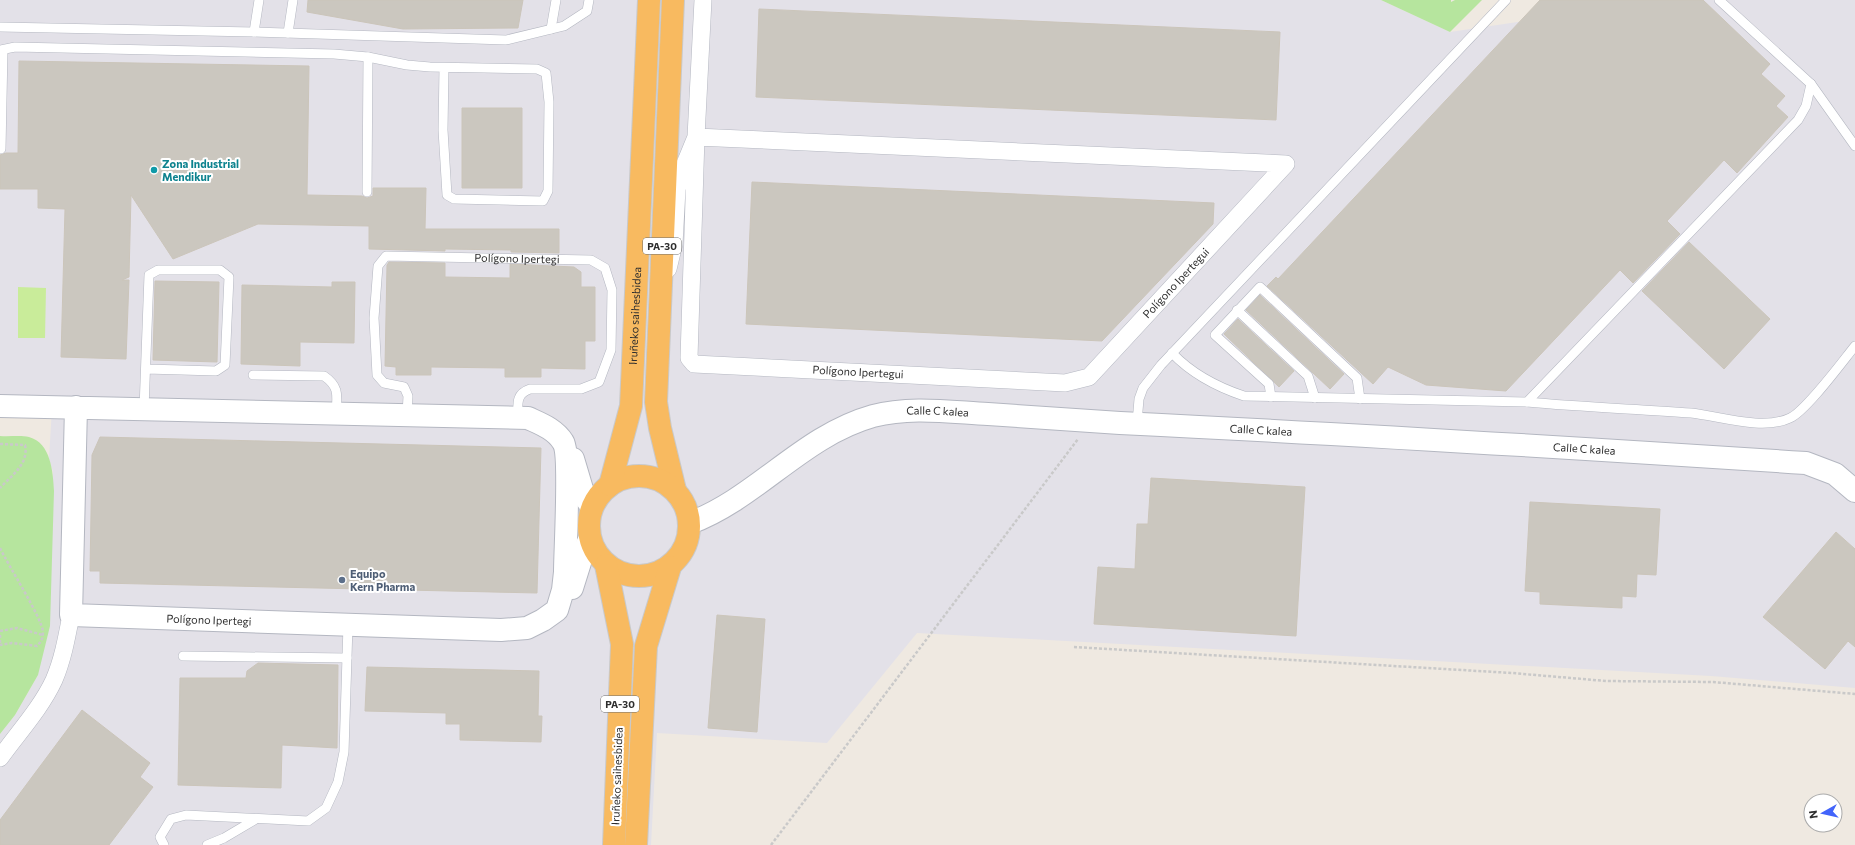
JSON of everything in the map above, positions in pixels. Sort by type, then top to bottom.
[{"type":"highway","name":"Iruñeko saihesbidea","points":[[610,484],[631,406],[649,0]]},
{"type":"highway","name":"PA-30","points":[[673,0],[656,402],[660,428],[675,490]]},
{"type":"highway","name":"PA-30","points":[[643,475],[660,480],[675,490],[688,511],[690,523],[688,540],[682,555],[670,567],[655,575],[638,577],[621,574],[606,565],[596,553],[590,538],[588,522],[592,507],[599,495],[610,484],[626,477],[643,475]]},
{"type":"highway","name":"Iruñeko saihesbidea","points":[[606,565],[622,644],[614,845]]},
{"type":"highway","name":"Iruñeko saihesbidea","points":[[636,845],[646,646],[670,567]]},
{"type":"street","points":[[659,304],[674,244],[677,189],[682,171],[696,137],[703,0]]},
{"type":"street","name":"Polígono Ipertegui","points":[[696,137],[975,150],[1286,164],[1089,377],[1065,383],[694,364],[689,358],[696,137]]},
{"type":"street","points":[[0,406],[528,418],[548,427],[564,442],[571,453],[584,496],[592,507]]},
{"type":"street","points":[[0,758],[41,702],[54,680],[65,645],[71,615],[76,407]]},
{"type":"street","name":"Calle C kalea","points":[[690,523],[710,516],[734,501],[811,444],[844,425],[876,415],[905,411],[942,411],[1083,421],[1421,438],[1806,463],[1835,474],[1855,491]]},
{"type":"street","points":[[557,610],[563,590],[565,572],[567,464],[564,442]]},
{"type":"street","name":"Polígono Ipertegi","points":[[71,615],[501,630],[527,628],[543,620],[557,610],[571,592],[583,553],[590,538]]},
{"type":"lane","points":[[254,32],[259,0]]},
{"type":"lane","points":[[288,33],[293,0]]},
{"type":"lane","points":[[551,29],[556,0]]},
{"type":"lane","points":[[0,27],[254,32],[506,40],[564,26],[587,10],[589,0]]},
{"type":"lane","points":[[1137,423],[1139,399],[1143,388],[1172,353],[1506,0]]},
{"type":"lane","points":[[1719,0],[1811,84],[1855,146]]},
{"type":"lane","points":[[1,149],[1,50],[15,47],[334,54],[368,57],[407,65],[444,68],[538,69],[546,73],[549,102],[548,192],[542,201],[454,199],[447,195],[443,130],[444,68]]},
{"type":"lane","points":[[367,192],[368,57]]},
{"type":"lane","points":[[1527,402],[1798,120],[1806,106],[1811,84]]},
{"type":"lane","name":"Polígono Ipertegi","points":[[407,415],[408,396],[404,387],[384,383],[377,375],[374,318],[377,274],[378,266],[386,256],[591,260],[605,268],[612,290],[611,350],[599,382],[581,389],[530,389],[522,391],[518,398],[518,418]]},
{"type":"lane","points":[[144,409],[149,275],[158,270],[220,270],[229,277],[225,365],[216,371],[146,369]]},
{"type":"lane","points":[[1271,397],[1269,384],[1215,335],[1260,287],[1357,378],[1360,399]]},
{"type":"lane","points":[[1237,310],[1308,376],[1315,398]]},
{"type":"lane","points":[[1172,353],[1179,361],[1198,375],[1221,388],[1244,396],[1527,402],[1598,408],[1691,413],[1773,423],[1790,418],[1805,406],[1855,346]]},
{"type":"lane","points":[[253,375],[324,376],[332,382],[337,392],[336,414]]},
{"type":"lane","points":[[164,845],[160,837],[171,819],[186,815],[308,821],[326,808],[338,782],[344,752],[348,625]]},
{"type":"lane","points":[[183,656],[347,658]]},
{"type":"lane","points":[[207,845],[224,838],[256,819]]},
{"type":"path","points":[[771,845],[1079,438],[1083,421]]},
{"type":"path","points":[[0,444],[25,445],[26,453],[24,463],[0,488]]},
{"type":"path","points":[[0,548],[43,631],[42,641],[37,646],[12,643],[0,645],[0,635]]},
{"type":"path","points":[[0,631],[17,628],[42,636]]},
{"type":"path","points":[[1074,647],[1512,672],[1606,681],[1713,682],[1855,694]]},
{"type":"shaded area","points":[[0,0],[1381,0],[1450,32],[1666,0],[1855,0],[1855,688],[1711,676],[917,633],[827,743],[657,733],[651,845],[0,845],[0,734],[15,715],[38,675],[53,472],[49,459],[52,408],[0,406]]},
{"type":"green space","points":[[1381,0],[1451,0],[1451,2],[1455,0],[1482,0],[1450,32]]},
{"type":"green space","points":[[18,287],[46,288],[45,338],[18,338]]},
{"type":"green space","points":[[0,436],[29,437],[42,445],[49,459],[53,475],[54,491],[50,626],[38,675],[15,715],[0,734]]},
{"type":"building","points":[[308,0],[523,0],[518,28],[403,29],[307,12]]},
{"type":"building","points":[[1540,0],[1703,0],[1770,64],[1761,74],[1785,96],[1776,106],[1788,117],[1737,173],[1724,160],[1667,221],[1680,234],[1633,283],[1620,270],[1506,391],[1426,385],[1388,367],[1373,384],[1267,286],[1276,277],[1278,279]]},
{"type":"building","points":[[759,9],[1280,32],[1276,120],[756,97]]},
{"type":"building","name":"Zona Industrial Mendikur","points":[[19,61],[309,66],[307,195],[362,196],[367,198],[373,196],[373,188],[426,188],[425,229],[559,229],[559,253],[511,252],[511,250],[445,249],[445,251],[369,249],[369,226],[258,224],[173,259],[131,195],[129,277],[122,280],[129,280],[126,359],[61,357],[65,209],[38,208],[38,189],[0,189],[0,155],[6,153],[18,153]]},
{"type":"building","points":[[462,108],[522,108],[522,188],[462,188]]},
{"type":"building","points":[[752,182],[1214,203],[1213,224],[1102,341],[746,324]]},
{"type":"building","points":[[1689,242],[1770,319],[1724,369],[1642,291]]},
{"type":"building","points":[[389,262],[445,263],[445,277],[510,278],[510,264],[574,267],[581,272],[581,287],[595,287],[595,341],[585,341],[585,369],[541,368],[541,377],[505,377],[505,368],[431,367],[431,375],[396,375],[396,367],[385,366],[387,265]]},
{"type":"building","points":[[155,281],[219,282],[217,362],[153,360]]},
{"type":"building","points":[[332,282],[355,282],[354,343],[300,342],[300,366],[241,364],[242,285],[332,287]]},
{"type":"building","points":[[1260,295],[1344,374],[1330,389],[1246,310]]},
{"type":"building","points":[[1238,319],[1294,371],[1279,387],[1224,334]]},
{"type":"building","points":[[100,437],[541,448],[537,593],[100,583],[100,571],[90,571],[92,455]]},
{"type":"building","points":[[1151,478],[1305,487],[1296,636],[1094,624],[1098,567],[1135,569],[1137,524],[1148,524]]},
{"type":"building","points":[[1530,502],[1660,509],[1656,575],[1637,574],[1636,597],[1622,596],[1622,608],[1540,604],[1540,592],[1525,591]]},
{"type":"building","points":[[1836,532],[1855,549],[1855,647],[1848,641],[1825,669],[1763,617]]},
{"type":"building","points":[[717,615],[765,619],[757,732],[708,728]]},
{"type":"building","points":[[258,663],[338,665],[337,748],[282,745],[281,788],[178,785],[180,678],[246,678],[247,671]]},
{"type":"building","points":[[367,667],[539,671],[538,716],[542,716],[541,742],[460,740],[460,724],[446,724],[446,713],[365,711]]},
{"type":"building","points":[[82,710],[150,763],[140,777],[153,787],[109,845],[0,845],[0,820]]},
{"type":"place","name":"Zona Industrial Mendikur","points":[[154,170]]},
{"type":"place","name":"Equipo Kern Pharma","points":[[342,580]]}]
